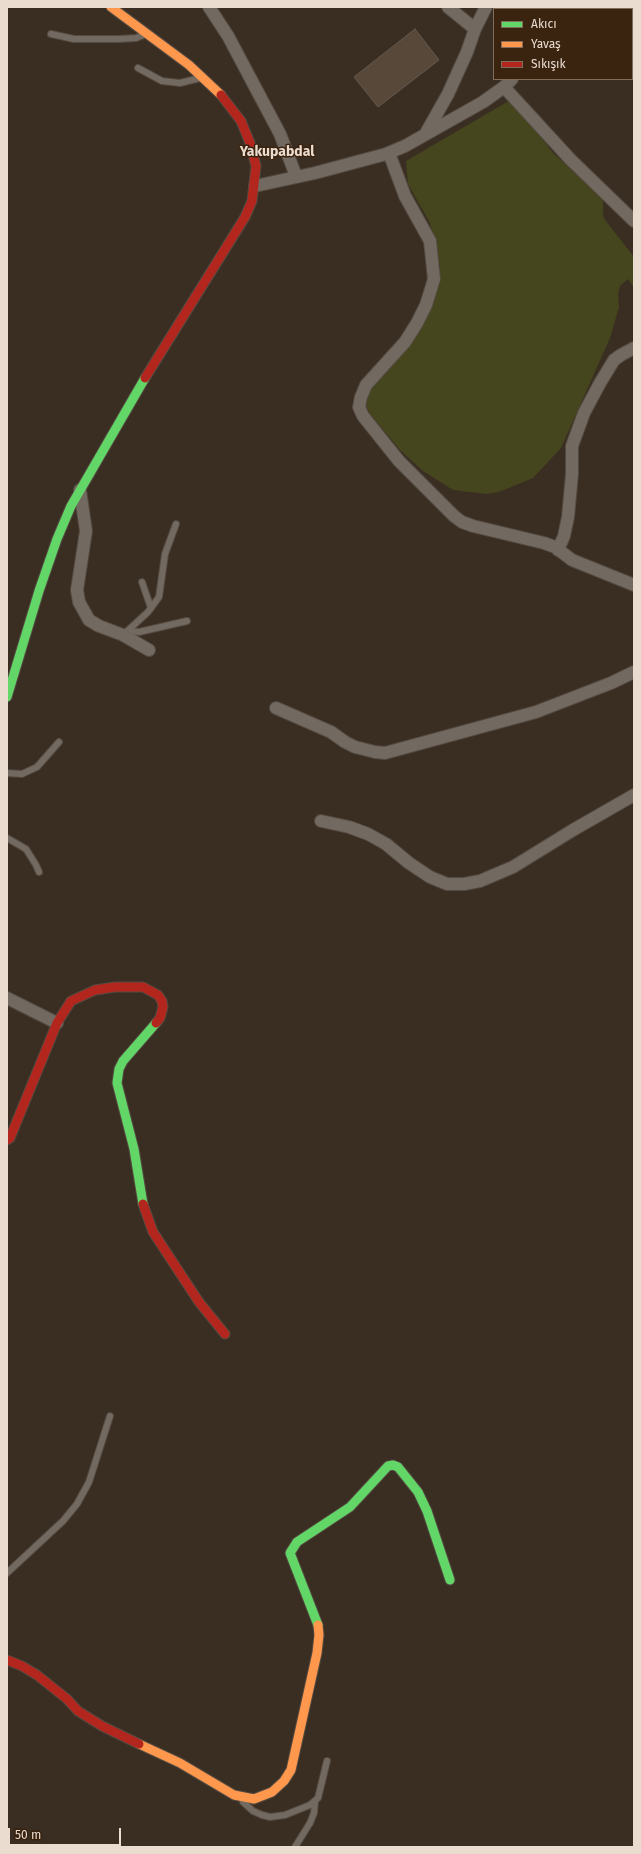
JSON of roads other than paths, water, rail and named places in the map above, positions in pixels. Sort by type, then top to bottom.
[{"type":"street","points":[[7,697],[57,539],[80,490],[158,355],[245,217],[252,201],[255,186],[256,166],[250,143],[241,121],[225,100],[203,77],[149,34],[111,7]]},
{"type":"street","points":[[209,7],[228,36],[280,134],[296,176]]},
{"type":"street","points":[[448,7],[475,29]]},
{"type":"street","points":[[425,134],[454,80],[467,52],[475,29],[486,7]]},
{"type":"street","points":[[255,186],[315,173],[389,153],[483,102],[508,83],[570,159],[634,222]]},
{"type":"street","points":[[389,153],[405,196],[430,241],[434,279],[426,305],[405,342],[366,385],[360,397],[359,407],[363,416],[399,461],[454,516],[473,526],[544,543],[577,562],[634,585]]},
{"type":"street","points":[[558,550],[564,536],[568,517],[572,474],[572,446],[579,426],[600,383],[614,360],[634,348]]},
{"type":"street","points":[[80,490],[86,531],[77,590],[79,602],[89,620],[99,626],[126,633],[148,650]]},
{"type":"street","points":[[276,708],[331,732],[355,747],[385,753],[536,712],[611,683],[634,672]]},
{"type":"street","points":[[321,821],[349,827],[368,834],[386,844],[409,863],[430,877],[447,884],[464,884],[480,881],[513,867],[634,795]]},
{"type":"street","points":[[7,1140],[10,1138],[57,1023],[71,1001],[95,990],[115,987],[143,987],[158,995],[164,1007],[160,1018],[123,1061],[119,1069],[117,1083],[134,1149],[144,1211],[147,1219],[153,1232],[195,1295],[224,1334]]},
{"type":"street","points":[[7,998],[57,1023]]},
{"type":"street","points":[[7,1660],[22,1666],[37,1675],[86,1717],[180,1763],[240,1797],[254,1799],[272,1792],[284,1781],[291,1770],[317,1653],[319,1635],[317,1621],[290,1553],[297,1542],[360,1498],[383,1470],[388,1466],[393,1465],[398,1467],[418,1492],[428,1511],[450,1580]]},
{"type":"lane","points":[[51,34],[74,39],[136,38],[149,34]]},
{"type":"lane","points":[[138,68],[162,81],[180,83],[203,77]]},
{"type":"lane","points":[[126,633],[151,608],[159,597],[165,554],[176,524]]},
{"type":"lane","points":[[142,582],[151,608]]},
{"type":"lane","points":[[126,633],[139,632],[187,621]]},
{"type":"lane","points":[[7,773],[22,774],[37,767],[58,742]]},
{"type":"lane","points":[[7,838],[26,849],[39,872]]},
{"type":"lane","points":[[7,1573],[63,1520],[77,1504],[89,1482],[110,1416]]},
{"type":"lane","points":[[296,1847],[312,1818],[327,1761]]},
{"type":"lane","points":[[240,1797],[245,1805],[253,1811],[262,1816],[270,1817],[298,1810],[315,1802]]},
{"type":"district","name":"Yakupabdal","points":[[277,152]]}]
